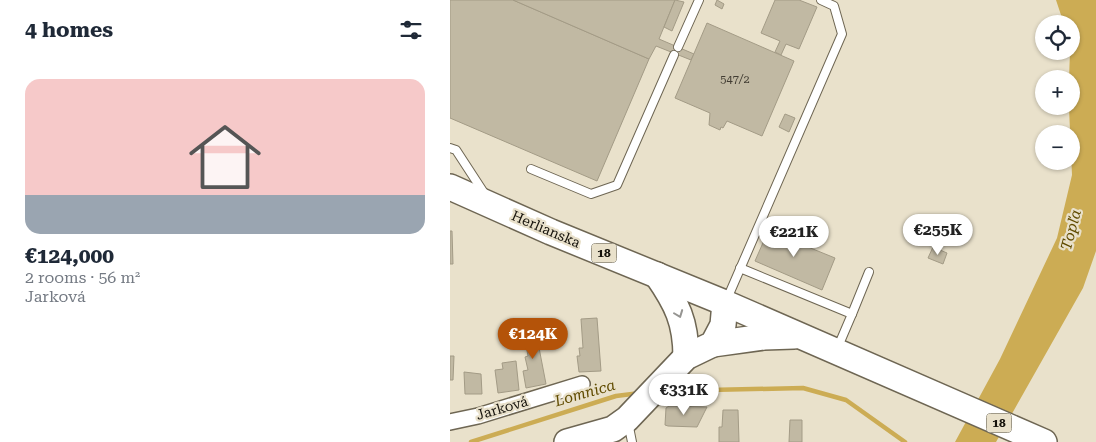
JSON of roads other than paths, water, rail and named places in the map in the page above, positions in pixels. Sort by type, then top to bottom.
[{"type":"main road","name":"Herlianska","points":[[450,187],[725,303]]},
{"type":"main road","points":[[657,275],[680,314],[686,335],[686,357]]},
{"type":"main road","points":[[713,344],[723,326],[725,303]]},
{"type":"main road","points":[[584,440],[613,428],[630,431],[665,380],[686,357],[692,342],[725,303]]},
{"type":"main road","name":"18","points":[[725,303],[1044,442]]},
{"type":"main road","points":[[686,357],[713,344],[764,337],[799,336]]},
{"type":"street","name":"Jarková","points":[[450,422],[478,416],[582,384]]},
{"type":"lane","points":[[678,47],[698,0]]},
{"type":"lane","points":[[725,303],[842,34],[834,6],[821,0]]},
{"type":"lane","points":[[530,169],[591,194],[617,185],[674,55]]},
{"type":"lane","points":[[450,148],[456,150],[492,206]]},
{"type":"lane","points":[[740,268],[852,314]]},
{"type":"lane","points":[[836,352],[869,272]]},
{"type":"water","name":"Topľa","points":[[1056,0],[1096,0],[1096,251],[1083,288],[996,442],[955,442],[1000,359],[1057,238],[1072,170],[1080,170],[1080,125],[1070,125],[1069,115],[1080,115],[1080,70],[1069,70],[1070,60],[1080,60],[1080,15],[1061,15]]},
{"type":"waterway","name":"Lomnica","points":[[665,391],[803,388],[846,400],[905,442]]},
{"type":"waterway","name":"Lomnica","points":[[471,442],[616,396],[640,393]]}]
